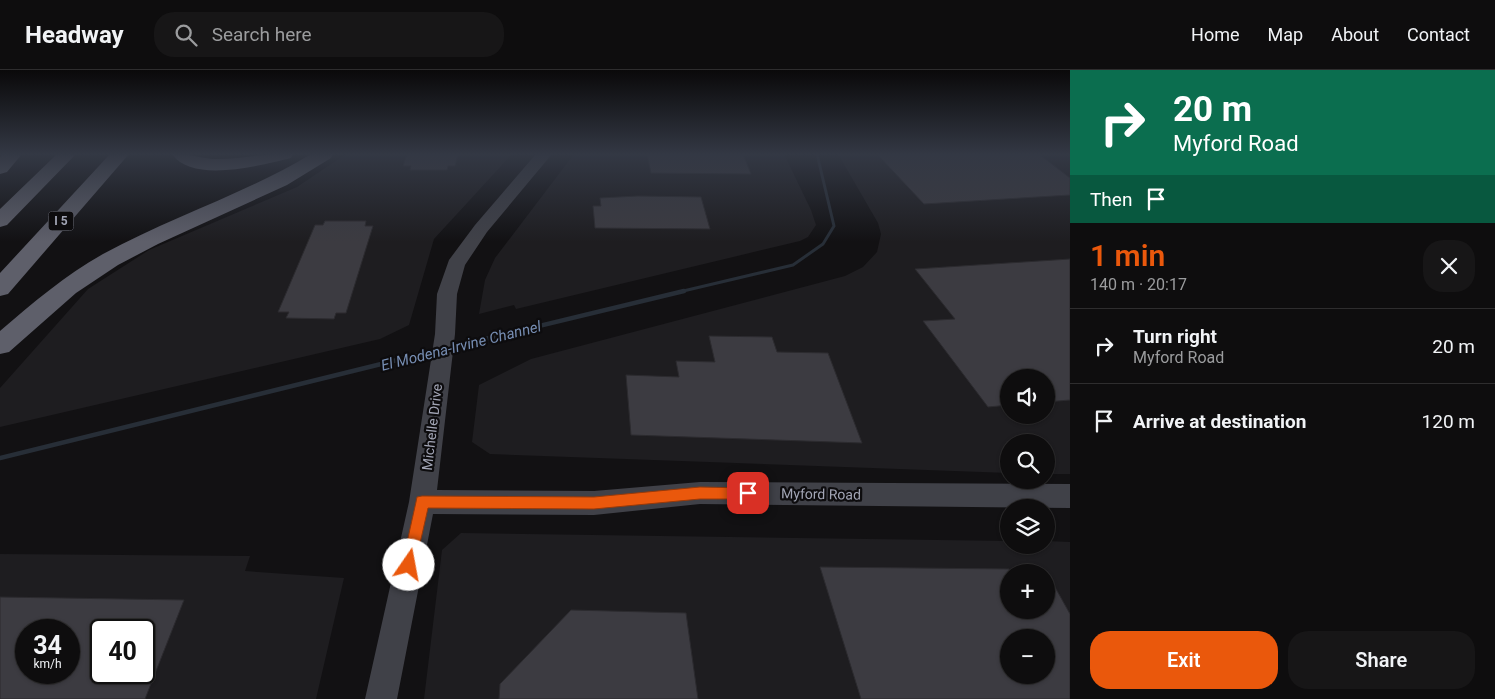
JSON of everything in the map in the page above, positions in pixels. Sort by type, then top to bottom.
[{"type":"highway","points":[[0,221],[38,183]]},
{"type":"highway","name":"I 5","points":[[0,288],[94,183]]},
{"type":"highway","points":[[0,345],[68,287],[110,260],[150,239],[275,183]]},
{"type":"street","name":"Michelle Drive","points":[[381,699],[422,502],[445,334],[447,294],[456,264],[481,229],[519,183]]},
{"type":"street","name":"Myford Road","points":[[422,502],[594,503],[700,493],[1070,496]]},
{"type":"shaded area","points":[[302,183],[485,183],[434,239],[409,325],[380,339],[0,427],[0,388],[88,289],[149,250]]},
{"type":"shaded area","points":[[552,183],[798,183],[816,225],[808,237],[800,241],[516,309],[514,305],[479,314],[485,280],[495,258]]},
{"type":"shaded area","points":[[855,183],[1070,183],[1070,474],[1055,474],[1055,434],[1000,434],[1000,473],[490,454],[472,442],[479,385],[531,359],[845,276],[863,267],[877,252],[881,234],[878,223]]},
{"type":"shaded area","points":[[461,533],[1000,541],[1000,554],[1055,554],[1055,541],[1070,542],[1070,699],[424,699],[442,550]]},
{"type":"shaded area","points":[[0,554],[250,556],[245,571],[344,578],[316,699],[0,699]]},
{"type":"building","points":[[905,183],[1070,183],[1070,195],[924,204]]},
{"type":"building","points":[[638,196],[701,197],[710,229],[595,228],[593,206],[601,206],[600,198]]},
{"type":"building","points":[[325,221],[366,221],[365,226],[373,226],[346,313],[336,313],[334,319],[286,318],[289,312],[278,312],[315,225],[323,225]]},
{"type":"building","points":[[1070,259],[1070,400],[1055,401],[1055,369],[1000,369],[1000,406],[988,407],[923,321],[955,319],[915,269]]},
{"type":"building","points":[[709,336],[772,337],[777,352],[828,353],[862,443],[631,435],[626,375],[679,377],[676,361],[715,362]]},
{"type":"building","points":[[820,567],[1000,569],[1000,619],[1055,619],[1055,587],[1070,614],[1070,699],[861,699]]},
{"type":"building","points":[[0,597],[184,600],[155,674],[155,619],[90,619],[90,684],[151,684],[145,699],[0,699]]},
{"type":"building","points":[[571,610],[686,613],[698,699],[499,699],[500,684]]},
{"type":"waterway","name":"El Modena-Irvine Channel","points":[[679,292],[793,265],[823,244],[834,226],[824,183]]},
{"type":"waterway","name":"El Modena-Irvine Channel","points":[[448,348],[684,291]]},
{"type":"waterway","name":"El Modena-Irvine Channel","points":[[0,458],[438,350]]},
{"type":"route","points":[[409,565],[422,502],[594,503],[700,493],[748,493]]}]
